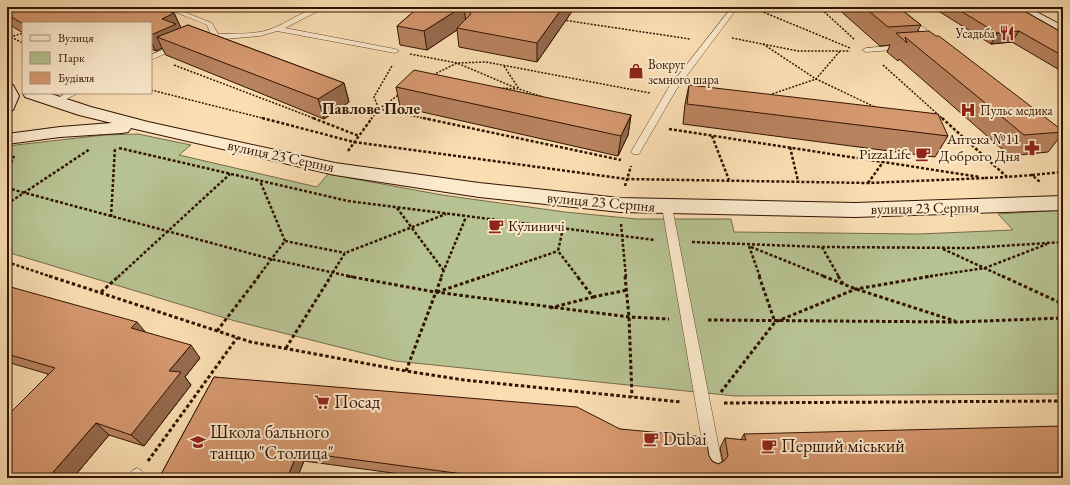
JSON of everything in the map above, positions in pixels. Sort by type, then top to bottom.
[{"type":"street","points":[[1017,7],[1063,32]]},
{"type":"street","points":[[7,87],[22,91]]},
{"type":"street","points":[[7,87],[11,96],[7,106]]},
{"type":"street","name":"вулиця 23 Серпня","points":[[34,94],[85,111],[146,127],[336,168],[479,190],[620,205],[855,210],[1063,203]]},
{"type":"street","name":"вулиця 23 Серпня","points":[[7,139],[90,129],[146,127]]},
{"type":"lane","points":[[166,7],[210,24],[215,36]]},
{"type":"lane","points":[[152,58],[191,41],[215,36],[261,34],[276,29],[323,7]]},
{"type":"lane","points":[[636,152],[668,96],[735,7]]},
{"type":"lane","points":[[892,7],[943,45],[928,46]]},
{"type":"lane","points":[[276,29],[398,52]]},
{"type":"lane","points":[[866,50],[912,47]]},
{"type":"lane","points":[[56,101],[72,94]]},
{"type":"lane","points":[[667,207],[688,320],[708,403],[714,464]]},
{"type":"path","points":[[563,20],[763,44],[798,51],[856,51],[751,7]]},
{"type":"path","points":[[819,7],[1007,177]]},
{"type":"path","points":[[10,37],[22,33]]},
{"type":"path","points":[[7,35],[22,43]]},
{"type":"path","points":[[763,44],[816,80],[880,109]]},
{"type":"path","points":[[763,97],[816,80],[841,51]]},
{"type":"path","points":[[379,109],[374,97],[398,52],[457,64],[548,99]]},
{"type":"path","points":[[152,58],[358,136]]},
{"type":"path","points":[[430,77],[457,64],[486,62],[668,96]]},
{"type":"path","points":[[504,65],[519,89]]},
{"type":"path","points":[[496,88],[519,89]]},
{"type":"path","points":[[152,90],[354,142],[626,179],[868,183],[1007,177],[1063,172]]},
{"type":"path","points":[[336,168],[379,109],[404,91]]},
{"type":"path","points":[[379,109],[632,162]]},
{"type":"path","points":[[943,124],[950,124]]},
{"type":"path","points":[[651,126],[986,178]]},
{"type":"path","points":[[712,135],[729,180]]},
{"type":"path","points":[[7,204],[93,147]]},
{"type":"path","points":[[111,217],[115,147]]},
{"type":"path","points":[[790,147],[798,181]]},
{"type":"path","points":[[632,397],[629,317],[620,205],[626,179],[636,152]]},
{"type":"path","points":[[7,172],[14,156]]},
{"type":"path","points":[[868,183],[882,162]]},
{"type":"path","points":[[101,292],[230,174]]},
{"type":"path","points":[[1032,175],[1042,184]]},
{"type":"path","points":[[260,181],[285,241]]},
{"type":"path","points":[[7,188],[167,232],[332,273],[435,292],[548,308],[629,317],[775,322],[958,322],[1063,318]]},
{"type":"path","points":[[396,207],[444,271]]},
{"type":"path","points":[[285,241],[345,253],[446,214]]},
{"type":"path","points":[[406,371],[435,292],[466,217]]},
{"type":"path","points":[[563,228],[558,251],[593,297]]},
{"type":"path","points":[[217,331],[285,241]]},
{"type":"path","points":[[708,403],[775,322],[856,289],[985,268],[1051,243]]},
{"type":"path","points":[[775,322],[748,246],[843,285],[958,322]]},
{"type":"path","points":[[822,247],[843,285]]},
{"type":"path","points":[[941,248],[1063,304]]},
{"type":"path","points":[[435,292],[558,251]]},
{"type":"path","points":[[286,348],[345,253]]},
{"type":"path","points":[[7,262],[237,338],[406,371],[464,380],[708,403],[1063,401]]},
{"type":"path","points":[[548,308],[627,290]]},
{"type":"path","points":[[136,477],[237,338]]},
{"type":"green space","points":[[138,134],[191,145],[179,155],[317,187],[328,174],[442,195],[565,212],[637,219],[731,219],[734,232],[919,234],[1013,230],[998,214],[1063,210],[1063,394],[735,396],[395,361],[235,321],[7,252],[7,146],[104,135]]},
{"type":"building","points":[[7,7],[156,7],[174,13],[162,19],[176,24],[152,35],[152,22],[22,22],[22,23],[7,14]]},
{"type":"building","points":[[419,7],[462,7],[424,31],[397,26]]},
{"type":"building","points":[[466,7],[563,7],[537,43],[457,28],[471,14]]},
{"type":"building","points":[[864,7],[898,7],[921,25],[888,27]]},
{"type":"building","points":[[954,7],[1017,7],[1063,33],[1063,56],[1019,31],[997,33]]},
{"type":"building","points":[[188,25],[344,83],[318,99],[157,37]]},
{"type":"building","points":[[929,31],[936,36],[939,36],[1063,132],[1024,135],[905,37],[907,43],[896,33]]},
{"type":"building","points":[[414,70],[631,115],[621,136],[396,87]]},
{"type":"building","points":[[689,85],[938,114],[948,136],[687,104]]},
{"type":"building","points":[[7,286],[137,322],[131,328],[191,345],[169,371],[181,372],[131,435],[96,423],[48,478],[7,478],[7,416],[55,368],[7,354]]},
{"type":"building","points":[[214,377],[577,407],[620,429],[706,437],[709,456],[712,461],[718,464],[724,461],[728,456],[725,438],[746,440],[744,434],[1063,426],[1063,478],[493,478],[298,452],[287,478],[159,478]]},
{"type":"place","name":"Усадьба","points":[[1007,33]]},
{"type":"place","name":"Вокруг земного шара","points":[[636,71]]},
{"type":"place","name":"Пульс медика","points":[[968,110]]},
{"type":"place","name":"Аптека №11 Доброго Дня","points":[[1032,148]]},
{"type":"place","name":"PizzaLife","points":[[923,154]]},
{"type":"place","name":"Кулиничі","points":[[496,226]]},
{"type":"place","name":"Посад","points":[[322,402]]},
{"type":"place","name":"Dubai","points":[[651,439]]},
{"type":"place","name":"Школа бального танцю \"Столица\"","points":[[198,442]]},
{"type":"place","name":"Перший міський","points":[[769,446]]},
{"type":"district","name":"Павлове Поле","points":[[371,108]]}]
